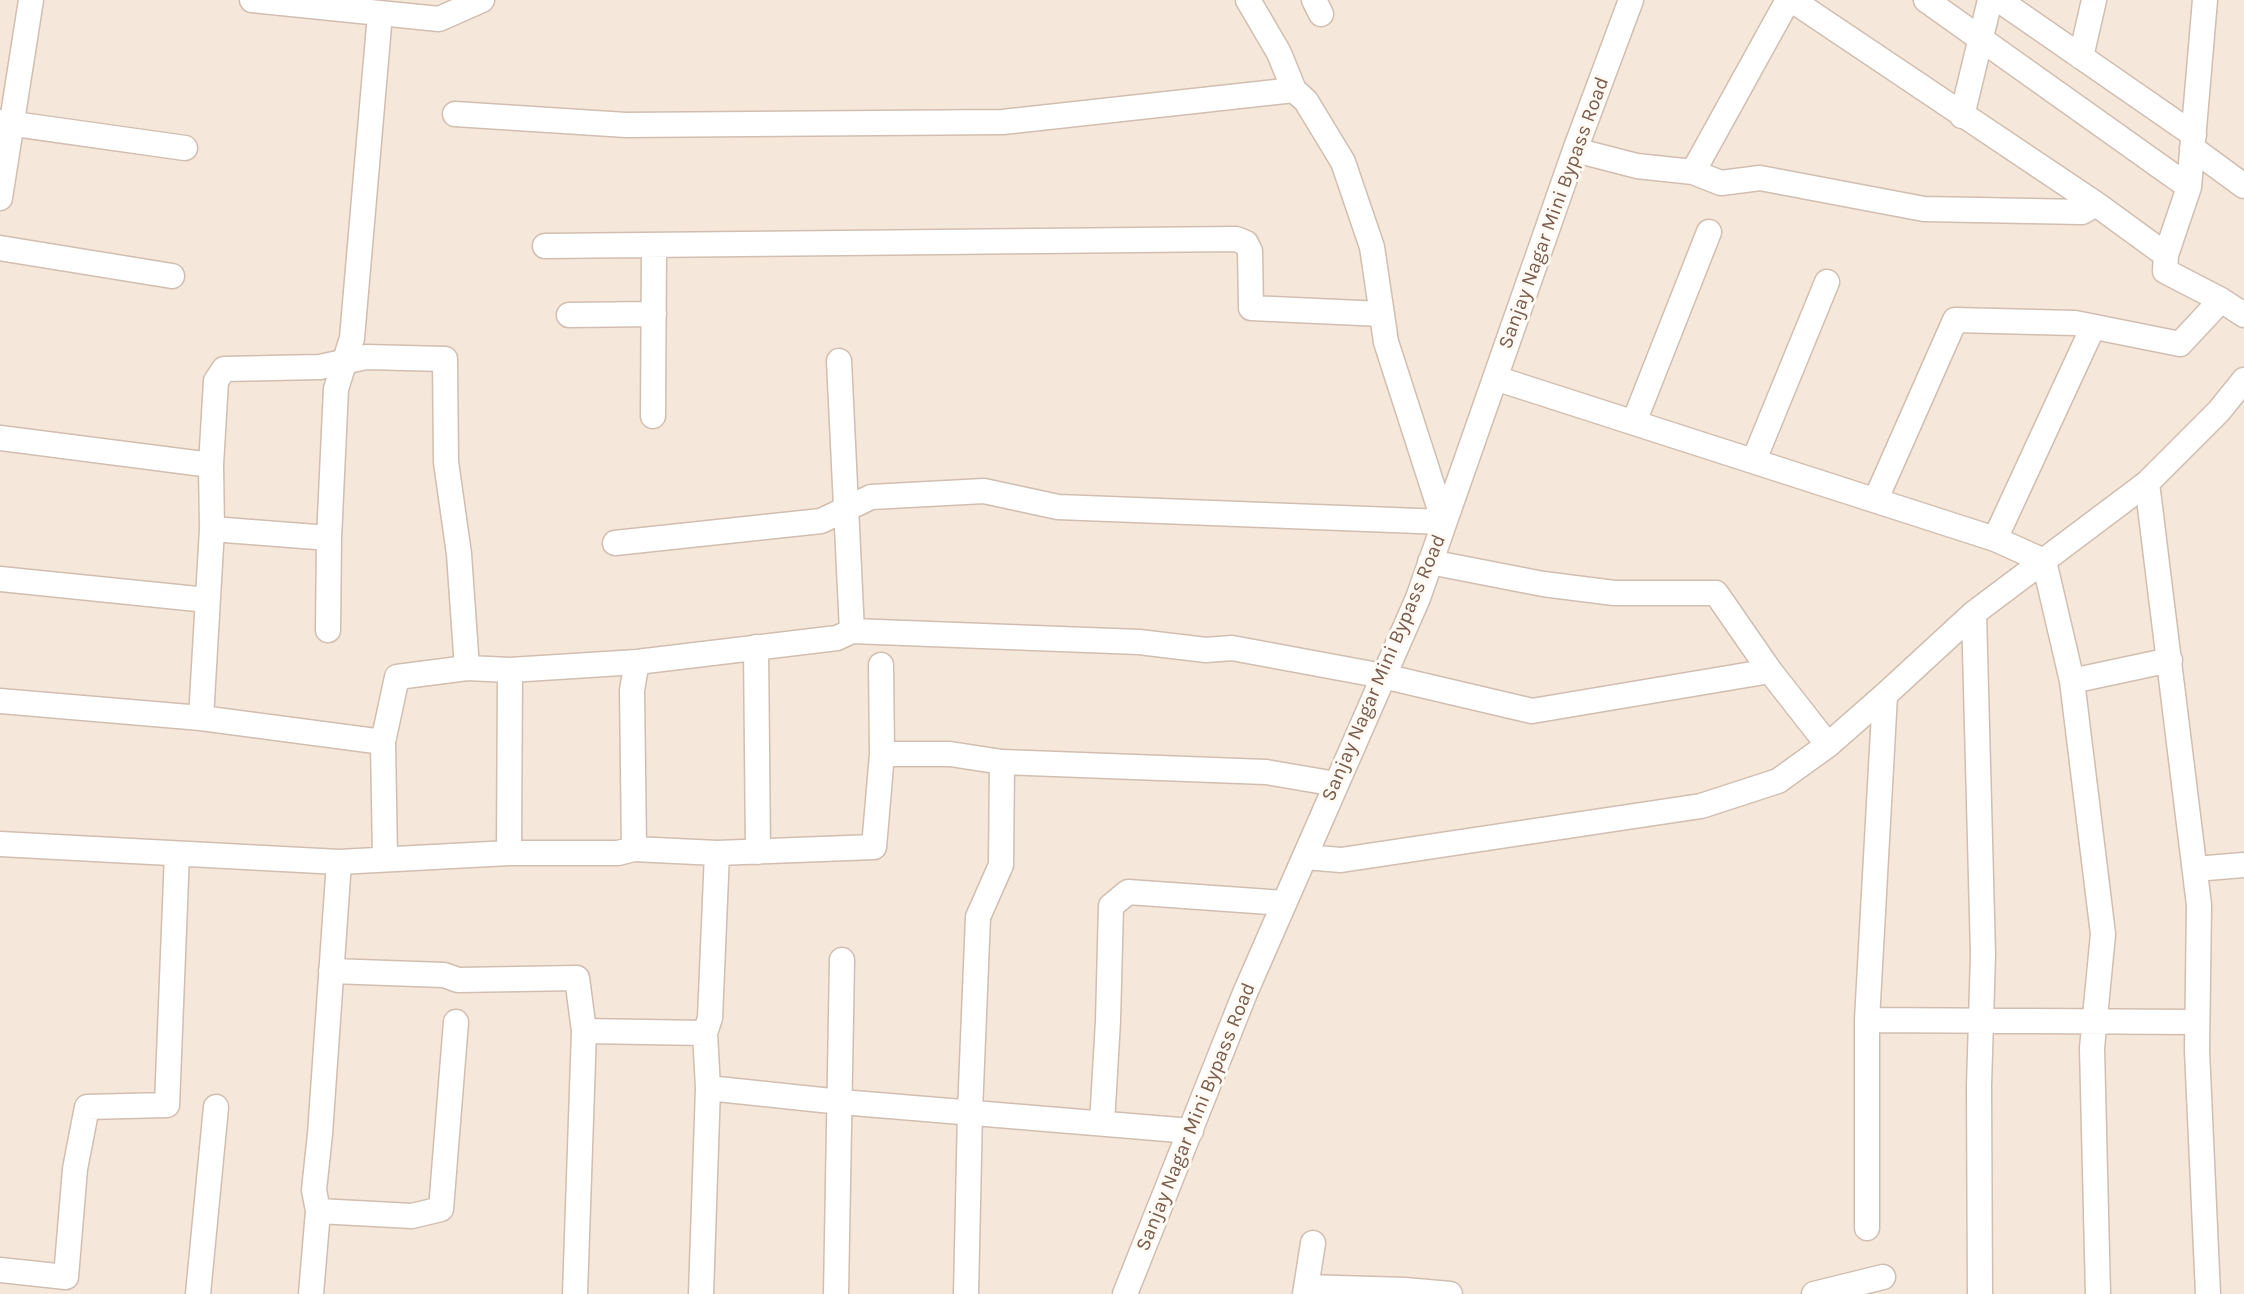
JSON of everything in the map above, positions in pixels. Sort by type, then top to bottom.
[{"type":"street","points":[[0,198],[6,123],[31,0]]},
{"type":"street","points":[[252,0],[439,19],[482,0]]},
{"type":"street","points":[[615,543],[821,521],[871,497],[984,491],[1058,507],[1444,522],[1386,342],[1372,247],[1343,162],[1306,101],[1294,90],[1279,53],[1248,0]]},
{"type":"street","name":"Sanjay Nagar Mini Bypass Road","points":[[1125,1294],[1245,993],[1418,598],[1575,150],[1631,0]]},
{"type":"street","points":[[1693,172],[1790,0],[2096,204],[2166,255]]},
{"type":"street","points":[[1926,0],[2189,187]]},
{"type":"street","points":[[1962,116],[1990,0]]},
{"type":"street","points":[[1999,0],[2081,57],[2193,142],[2244,186]]},
{"type":"street","points":[[2081,57],[2094,0]]},
{"type":"street","points":[[2205,0],[2189,187],[2166,255],[2165,271],[2221,300],[2244,315]]},
{"type":"street","points":[[328,630],[329,538],[336,389],[352,338],[380,14]]},
{"type":"street","points":[[455,114],[626,125],[1003,122],[1294,90]]},
{"type":"street","points":[[6,123],[185,148]]},
{"type":"street","points":[[1575,150],[1637,166],[1693,172],[1721,183],[1760,178],[1924,209],[2082,212],[2096,204]]},
{"type":"street","points":[[1634,422],[1709,232]]},
{"type":"street","points":[[545,246],[1236,239],[1246,243],[1250,251],[1251,308],[1382,314]]},
{"type":"street","points":[[653,416],[654,245]]},
{"type":"street","points":[[0,248],[172,276]]},
{"type":"street","points":[[1754,460],[1827,282]]},
{"type":"street","points":[[1876,499],[1955,320],[2075,323],[2180,344],[2221,300]]},
{"type":"street","points":[[569,315],[654,314]]},
{"type":"street","points":[[1995,539],[2093,327]]},
{"type":"street","points":[[201,718],[212,530],[211,465],[216,381],[224,369],[320,367],[366,357],[446,359],[446,462],[459,554],[468,668]]},
{"type":"street","points":[[839,361],[852,631]]},
{"type":"street","points":[[1495,378],[1876,499],[1995,539],[2044,561]]},
{"type":"street","points":[[1305,856],[1341,860],[1701,806],[1778,781],[1828,745],[1974,614],[2146,483],[2219,411],[2244,380]]},
{"type":"street","points":[[0,438],[211,465]]},
{"type":"street","points":[[2146,483],[2199,905],[2197,1063],[2208,1294]]},
{"type":"street","points":[[212,530],[329,538]]},
{"type":"street","points":[[2044,561],[2072,681],[2103,934],[2092,1048],[2098,1294]]},
{"type":"street","points":[[1430,562],[1543,584],[1614,593],[1716,593],[1770,671],[1828,745]]},
{"type":"street","points":[[0,579],[207,600]]},
{"type":"street","points":[[1974,614],[1983,954],[1978,1086],[1980,1294]]},
{"type":"street","points":[[385,858],[382,742],[397,678],[468,668],[510,670],[637,662],[837,638],[852,631],[1139,642],[1206,650],[1232,648],[1383,676],[1532,711],[1770,671]]},
{"type":"street","points":[[756,647],[758,852]]},
{"type":"street","points":[[2072,681],[2169,660]]},
{"type":"street","points":[[634,849],[632,690],[637,662]]},
{"type":"street","points":[[0,843],[339,862],[509,853],[618,853],[634,849],[717,853],[874,847],[882,754],[881,665]]},
{"type":"street","points":[[509,853],[510,670]]},
{"type":"street","points":[[1867,1228],[1867,1020],[1886,695]]},
{"type":"street","points":[[0,701],[201,718],[382,742]]},
{"type":"street","points":[[882,754],[950,754],[1002,762],[1266,772],[1336,784]]},
{"type":"street","points":[[966,1294],[978,917],[1001,865],[1002,762]]},
{"type":"street","points":[[701,1294],[708,1088],[705,1034],[710,1018],[717,853]]},
{"type":"street","points":[[0,1270],[66,1277],[75,1169],[87,1107],[167,1105],[177,854]]},
{"type":"street","points":[[311,1294],[318,1211],[314,1190],[339,862]]},
{"type":"street","points":[[2194,869],[2244,865]]},
{"type":"street","points":[[1102,1123],[1111,906],[1128,892],[1284,903]]},
{"type":"street","points":[[836,1294],[842,960]]},
{"type":"street","points":[[331,971],[444,975],[458,980],[577,978],[584,1031],[575,1294]]},
{"type":"street","points":[[1867,1020],[2197,1022]]},
{"type":"street","points":[[318,1211],[412,1216],[441,1209],[456,1022]]},
{"type":"street","points":[[584,1031],[705,1034]]},
{"type":"street","points":[[708,1088],[841,1102],[1191,1131]]},
{"type":"street","points":[[198,1294],[216,1107]]},
{"type":"street","points":[[1313,1242],[1306,1291],[1405,1290],[1450,1294]]},
{"type":"street","points":[[1822,1293],[1883,1277]]},
{"type":"shaded area","points":[[0,0],[2244,0],[2244,1294],[0,1294]]}]
